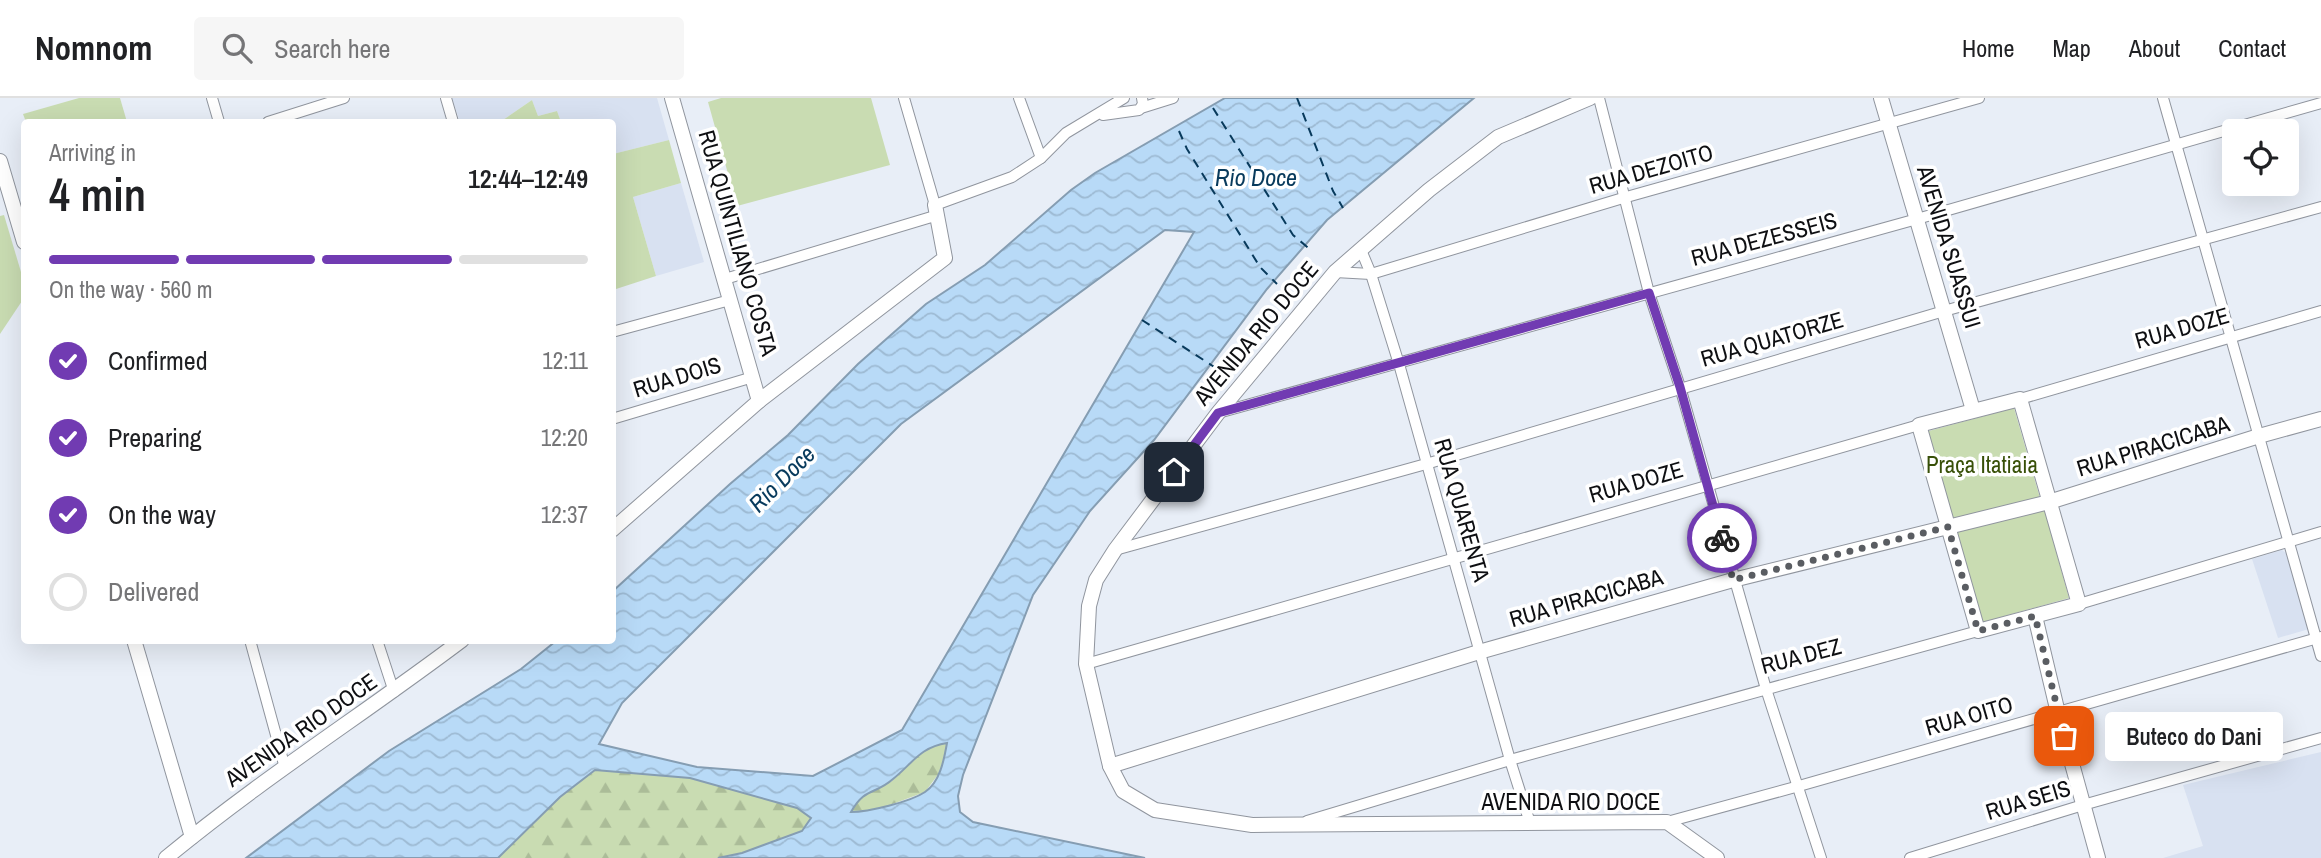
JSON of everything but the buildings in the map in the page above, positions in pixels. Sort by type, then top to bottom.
[{"type":"street","points":[[212,98],[218,119]]},
{"type":"street","points":[[278,119],[344,98]]},
{"type":"street","points":[[446,98],[452,119]]},
{"type":"street","name":"RUA QUINTILIANO COSTA","points":[[672,98],[759,401]]},
{"type":"street","points":[[616,526],[759,401],[945,258],[936,210],[904,98]]},
{"type":"street","points":[[1019,98],[1041,158]]},
{"type":"street","points":[[725,279],[936,210],[1012,177],[1041,158],[1066,133],[1125,98]]},
{"type":"street","points":[[1125,98],[1129,110]]},
{"type":"street","points":[[1097,116],[1136,111],[1142,103],[1173,98]]},
{"type":"street","name":"AVENIDA RIO DOCE","points":[[1590,98],[1498,137],[1429,190],[1335,272],[1218,413],[1115,550],[1096,580],[1090,606],[1086,664],[1110,766],[1123,791],[1155,810],[1252,825],[1667,822],[1717,858]]},
{"type":"street","points":[[1599,98],[1649,293],[1680,387],[1766,689],[1821,858]]},
{"type":"street","name":"AVENIDA SUASSUI","points":[[1881,98],[1973,410]]},
{"type":"street","name":"RUA DEZOITO","points":[[1335,272],[1371,274],[1623,198],[1979,98]]},
{"type":"street","points":[[2163,98],[2202,242],[2318,637],[2321,656]]},
{"type":"street","name":"RUA DEZESSEIS","points":[[1218,413],[1399,365],[2321,103]]},
{"type":"street","points":[[0,162],[21,232]]},
{"type":"street","name":"RUA QUATORZE","points":[[1115,550],[1426,464],[1944,311],[2321,207]]},
{"type":"street","name":"RUA QUARENTA","points":[[1360,250],[1371,274],[1399,365],[1530,823]]},
{"type":"street","points":[[616,331],[730,300]]},
{"type":"street","name":"RUA DOZE","points":[[1086,664],[2321,312]]},
{"type":"street","name":"RUA DOIS","points":[[616,418],[753,377]]},
{"type":"street","points":[[2020,398],[2079,604]]},
{"type":"street","name":"RUA PIRACICABA","points":[[1110,766],[1479,652],[1733,580],[2049,502],[2321,419]]},
{"type":"street","points":[[1919,425],[1978,631]]},
{"type":"street","name":"RUA DEZ","points":[[1294,825],[1510,760],[2079,604],[2321,532]]},
{"type":"street","points":[[2035,616],[2058,713],[2098,858]]},
{"type":"street","name":"RUA OITO","points":[[1667,822],[2318,637]]},
{"type":"street","points":[[135,644],[192,837]]},
{"type":"street","points":[[251,644],[285,768]]},
{"type":"street","points":[[378,644],[394,692]]},
{"type":"street","name":"AVENIDA RIO DOCE","points":[[166,858],[457,644]]},
{"type":"street","name":"RUA SEIS","points":[[1910,858],[2083,805],[2321,738]]},
{"type":"shaded area","points":[[452,98],[657,98],[669,140],[616,153],[616,119],[560,119],[557,111],[538,116],[532,100],[504,119],[459,119]]},
{"type":"shaded area","points":[[681,183],[704,262],[656,276],[633,197]]},
{"type":"shaded area","points":[[2282,550],[2286,553],[2309,629],[2278,638],[2252,559]]},
{"type":"shaded area","points":[[2321,752],[2321,858],[2163,858],[2203,846],[2183,785]]},
{"type":"green space","points":[[79,98],[120,98],[126,119],[25,119],[23,114]]},
{"type":"green space","points":[[721,98],[871,98],[890,165],[737,206],[708,102]]},
{"type":"green space","points":[[532,100],[538,116],[557,111],[560,119],[504,119]]},
{"type":"green space","points":[[669,140],[681,183],[633,197],[656,276],[616,289],[616,153]]},
{"type":"green space","points":[[4,215],[21,272],[21,302],[0,334],[0,216]]},
{"type":"green space","name":"Praça Itatiaia","points":[[2014,408],[2040,498],[1951,522],[1925,432]]},
{"type":"green space","name":"Praça Itatiaia","points":[[2044,508],[2069,598],[1980,623],[1955,532]]},
{"type":"green space","points":[[947,743],[940,772],[925,792],[871,812],[850,812],[861,795],[892,781],[914,758],[935,745]]},
{"type":"green space","points":[[595,770],[690,778],[798,808],[811,818],[802,831],[742,853],[718,858],[498,858],[560,797]]},
{"type":"water","name":"Rio Doce","points":[[1225,98],[1474,98],[1327,220],[1267,289],[1154,440],[1090,511],[1033,595],[963,775],[958,796],[960,812],[973,822],[1145,858],[718,858],[742,853],[802,831],[811,818],[797,808],[690,778],[595,770],[560,797],[498,858],[246,858],[389,751],[521,669],[552,644],[616,644],[616,588],[788,435],[858,364],[926,304],[985,265],[1071,190],[1095,173]],"holes":[[[1165,230],[1194,232],[902,730],[813,776],[697,767],[599,744],[622,703],[901,424]],[[947,743],[938,777],[925,792],[889,806],[851,812],[861,799],[887,784],[923,752]]]},
{"type":"ferry route","points":[[1297,98],[1333,191],[1343,208]]},
{"type":"ferry route","points":[[1213,108],[1293,235],[1312,251]]},
{"type":"ferry route","points":[[1179,131],[1187,149],[1260,267],[1277,284]]},
{"type":"ferry route","points":[[1142,320],[1222,372]]},
{"type":"way so far","points":[[1722,538],[1733,580],[1948,527],[1978,631],[2035,616],[2064,736]]},
{"type":"place","name":"Buteco do Dani","points":[[2064,736]]},
{"type":"route","points":[[1174,472],[1218,413],[1399,365],[1649,293],[1680,387],[1722,538]]}]
